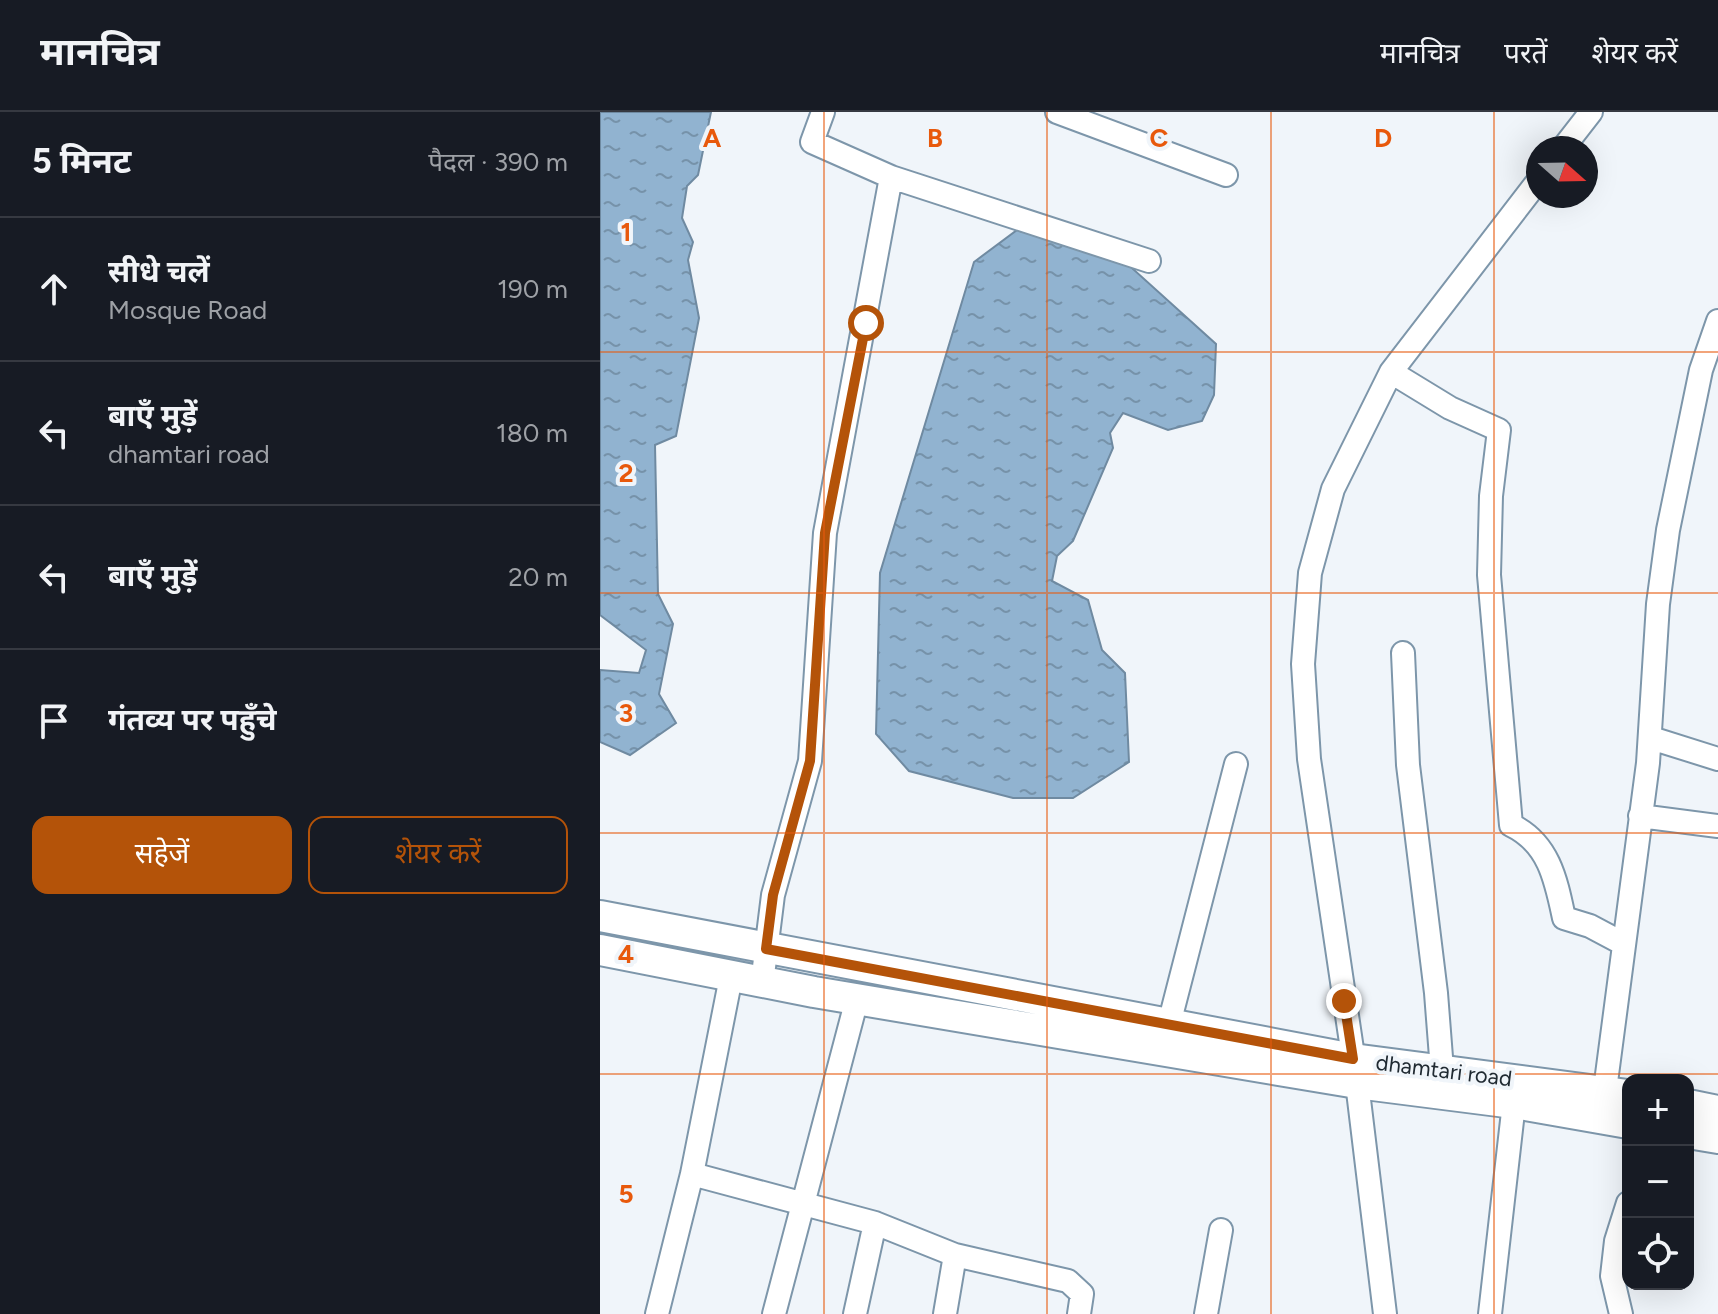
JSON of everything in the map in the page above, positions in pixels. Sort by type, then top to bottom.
[{"type":"main road","name":"dhamtari road","points":[[600,916],[1169,1024],[1355,1071],[1442,1070],[1616,1107]]},
{"type":"main road","points":[[600,950],[857,999],[1355,1071],[1514,1103],[1616,1107]]},
{"type":"main road","points":[[1694,1106],[1718,1111]]},
{"type":"main road","points":[[1694,1134],[1718,1138]]},
{"type":"street","points":[[823,112],[812,142],[891,177],[1149,261]]},
{"type":"street","points":[[1572,136],[1591,112]]},
{"type":"street","points":[[1071,114],[1226,175]]},
{"type":"street","points":[[762,983],[773,895],[810,761],[825,533],[891,177]]},
{"type":"street","points":[[1385,1314],[1355,1071],[1311,775],[1303,664],[1310,573],[1333,489],[1391,372],[1526,197]]},
{"type":"street","points":[[1616,1107],[1622,943],[1651,738],[1658,604],[1668,530],[1701,370],[1718,321]]},
{"type":"street","points":[[1391,372],[1450,408],[1499,430],[1491,496],[1489,575],[1511,825],[1530,834],[1554,871],[1564,918],[1590,926],[1622,943]]},
{"type":"street","points":[[1403,653],[1408,765],[1436,993],[1442,1070]]},
{"type":"street","points":[[1651,738],[1718,759]]},
{"type":"street","points":[[1169,1024],[1236,764]]},
{"type":"street","points":[[1640,816],[1718,826]]},
{"type":"street","points":[[657,1314],[692,1174],[731,977]]},
{"type":"street","points":[[774,1314],[857,999]]},
{"type":"street","points":[[1490,1314],[1514,1103]]},
{"type":"street","points":[[692,1174],[875,1223],[955,1255],[1068,1281],[1082,1294],[1079,1314]]},
{"type":"street","points":[[1621,1314],[1612,1276],[1616,1241],[1623,1218]]},
{"type":"street","points":[[855,1314],[875,1223]]},
{"type":"street","points":[[1206,1314],[1221,1230]]},
{"type":"street","points":[[945,1314],[955,1255]]},
{"type":"water","points":[[600,112],[711,112],[698,175],[687,186],[682,218],[693,242],[688,260],[699,318],[676,436],[655,445],[658,594],[673,624],[659,694],[676,723],[630,755],[600,742],[600,670],[639,673],[646,650],[600,615]]},
{"type":"water","points":[[1025,224],[1122,259],[1216,344],[1214,395],[1202,421],[1168,430],[1123,413],[1110,433],[1113,448],[1073,541],[1057,556],[1052,581],[1088,600],[1102,650],[1125,673],[1129,762],[1073,798],[1013,798],[909,771],[876,734],[880,573],[974,262]]},
{"type":"route","points":[[866,323],[825,533],[810,761],[773,895],[766,949],[1353,1059],[1344,1001]]}]
